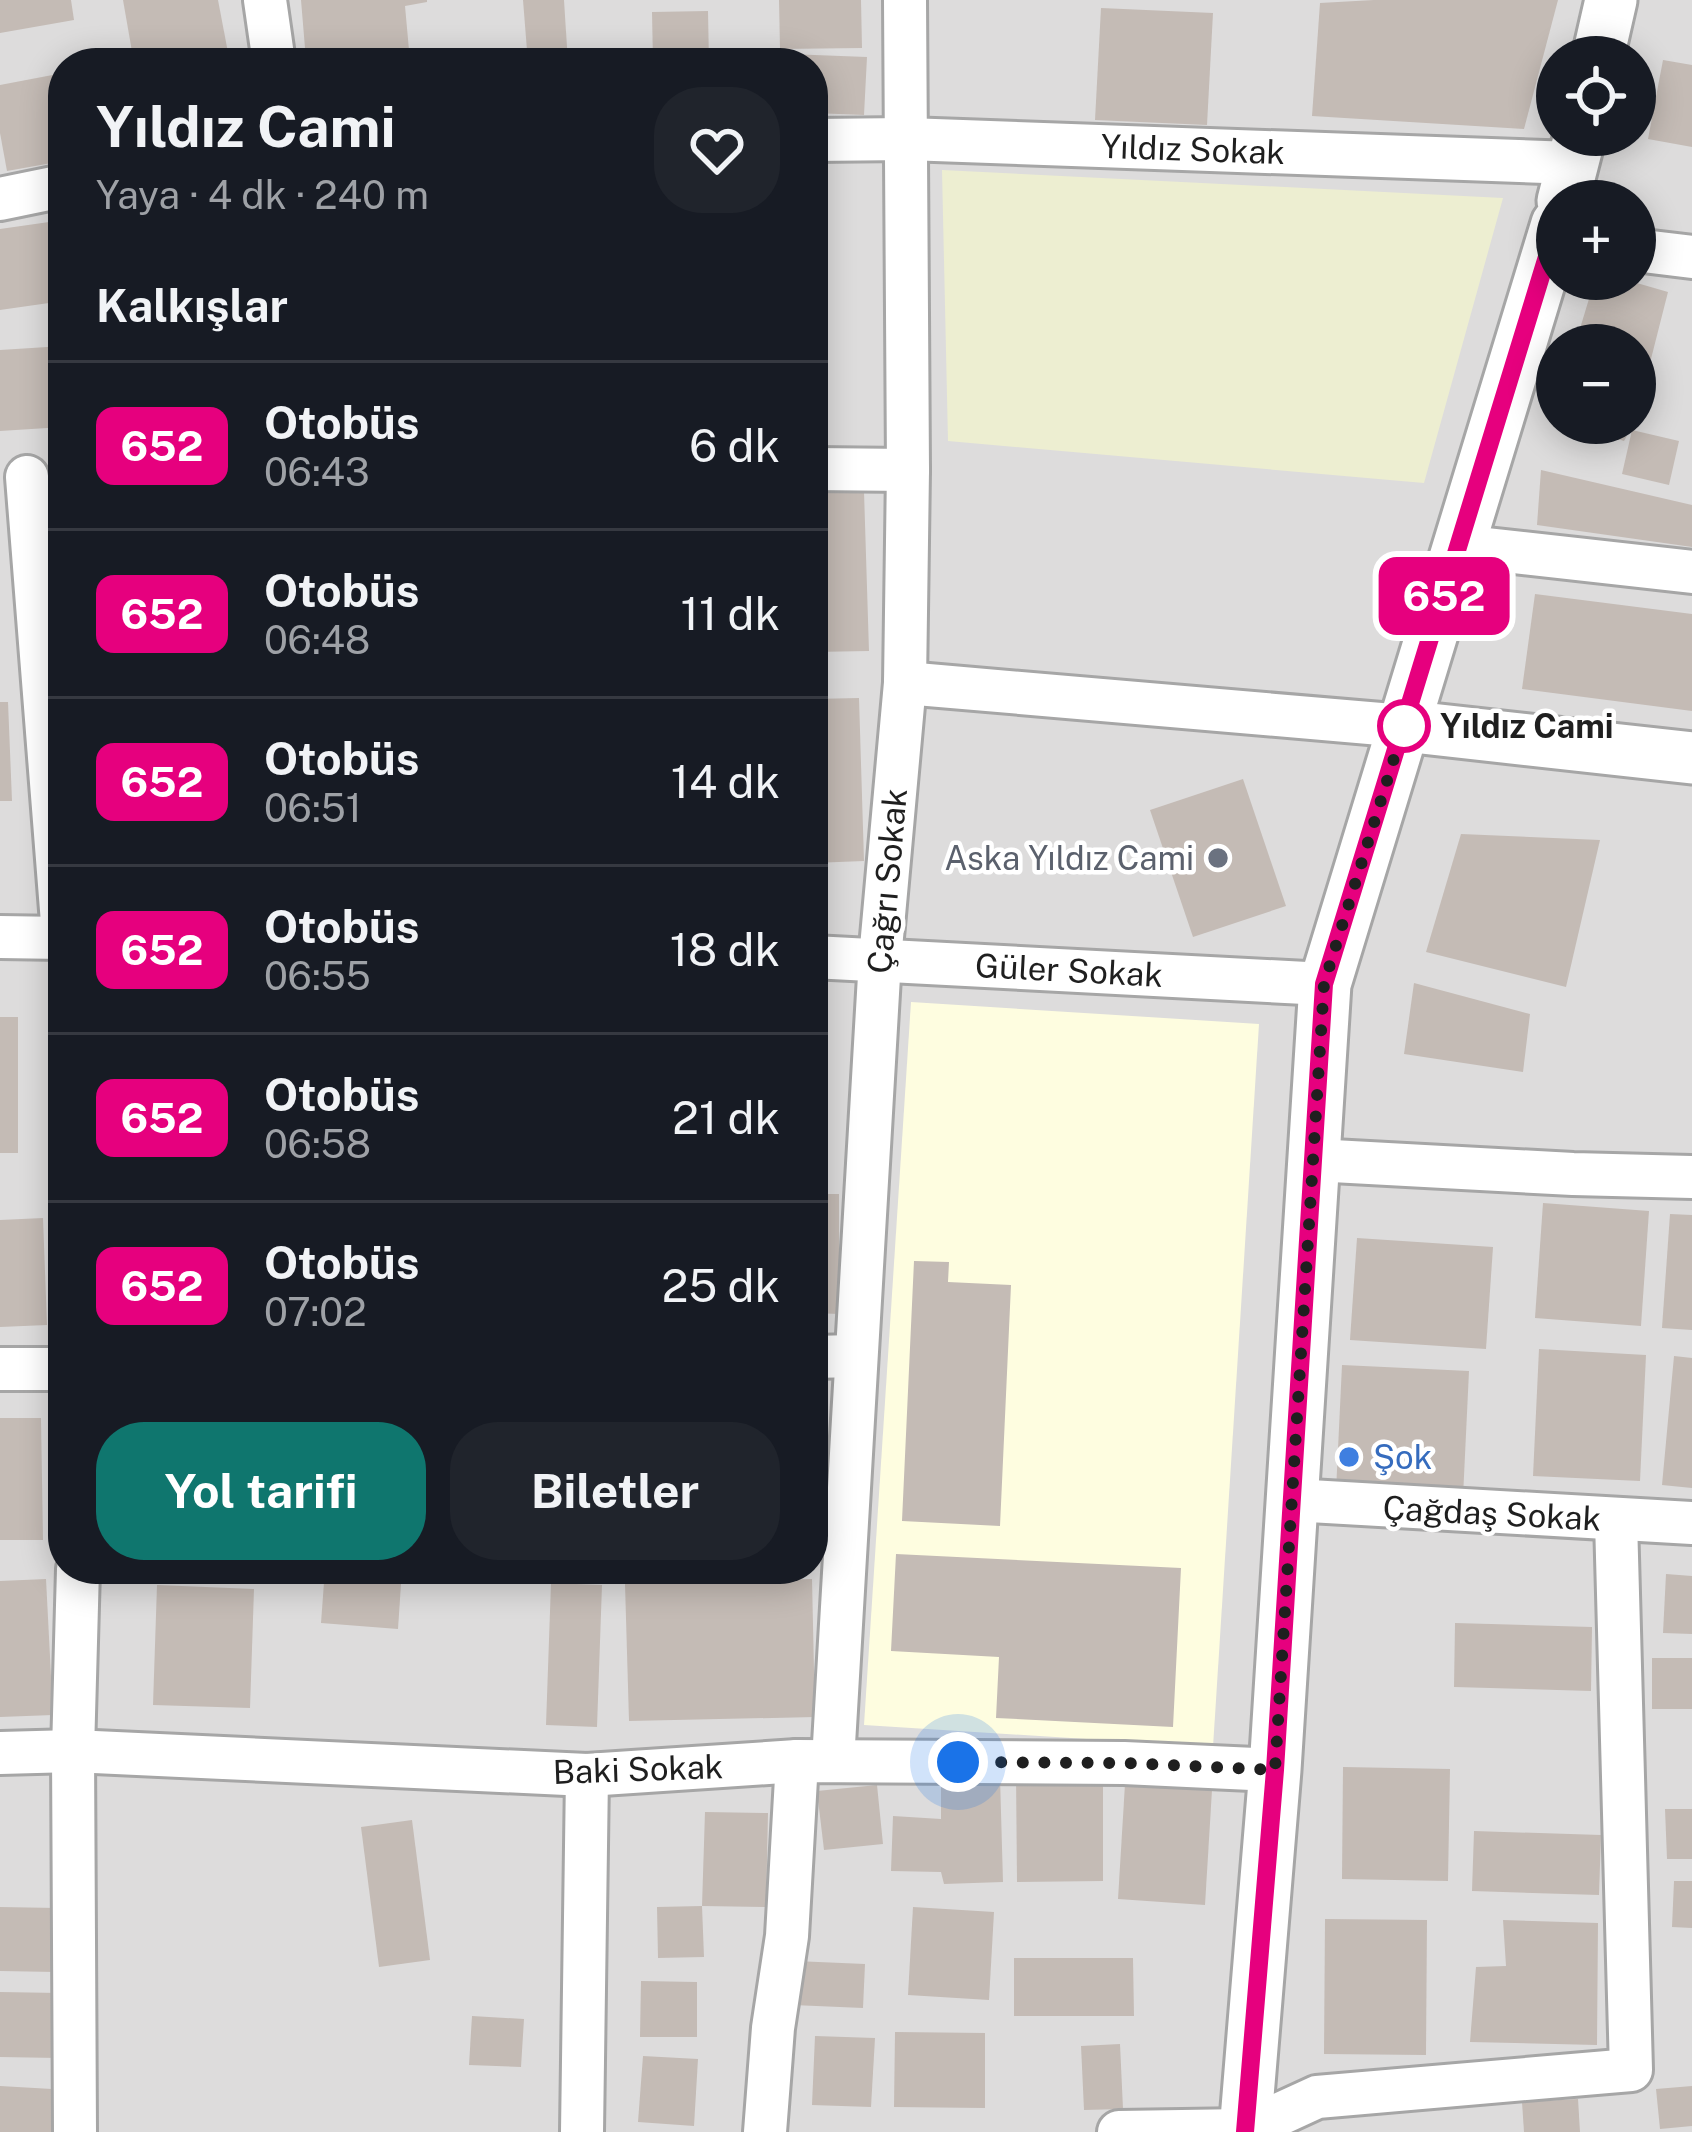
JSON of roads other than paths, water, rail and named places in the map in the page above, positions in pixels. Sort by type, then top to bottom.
[{"type":"street","points":[[266,0],[272,48]]},
{"type":"street","name":"Çağrı Sokak","points":[[765,2132],[773,2028],[815,1760],[856,1356],[880,959],[905,683],[905,0]]},
{"type":"street","points":[[1603,36],[1612,0]]},
{"type":"street","name":"Yıldız Sokak","points":[[828,140],[908,139],[1536,198]]},
{"type":"street","points":[[0,199],[48,189]]},
{"type":"street","points":[[1656,253],[1692,257]]},
{"type":"street","points":[[1245,2131],[1275,1770],[1324,984],[1536,294]]},
{"type":"street","points":[[828,470],[908,470]]},
{"type":"street","points":[[30,477],[48,727]]},
{"type":"street","points":[[1460,546],[1692,572]]},
{"type":"street","points":[[905,683],[1404,726],[1692,758]]},
{"type":"street","points":[[0,937],[48,936]]},
{"type":"street","name":"Güler Sokak","points":[[828,957],[1324,984]]},
{"type":"street","points":[[1314,1160],[1692,1177]]},
{"type":"street","points":[[828,1357],[856,1356]]},
{"type":"street","points":[[0,1370],[48,1369]]},
{"type":"street","name":"Çağdaş Sokak","points":[[1292,1500],[1692,1523]]},
{"type":"street","points":[[1119,2132],[1245,2131],[1317,2097],[1631,2070],[1616,1520]]},
{"type":"street","points":[[75,2132],[77,1584]]},
{"type":"street","name":"Baki Sokak","points":[[0,1754],[73,1751],[587,1775],[815,1760],[1124,1763],[1275,1770]]},
{"type":"street","points":[[582,2132],[587,1775]]},
{"type":"place","name":"Yıldız Cami","points":[[1404,726]]},
{"type":"place","name":"Aska Yıldız Cami","points":[[1218,858]]},
{"type":"place","name":"Şok","points":[[1349,1457]]}]
